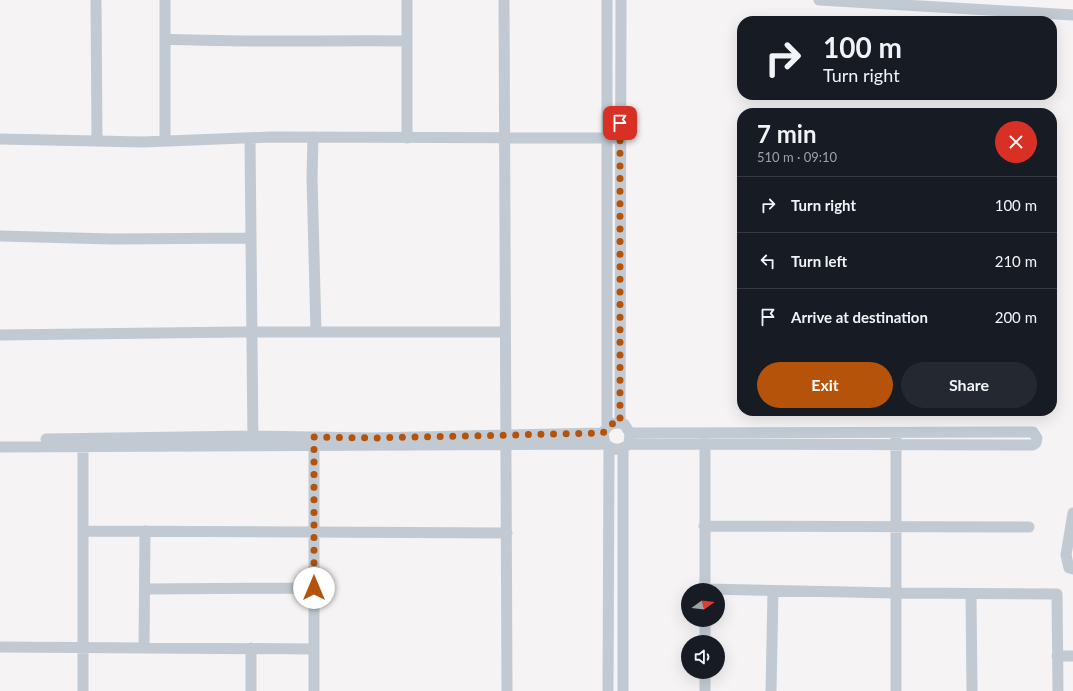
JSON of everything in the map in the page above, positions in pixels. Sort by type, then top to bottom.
[{"type":"street","points":[[96,0],[97,141]]},
{"type":"street","points":[[165,0],[166,141]]},
{"type":"street","points":[[406,0],[408,138]]},
{"type":"street","points":[[504,0],[507,691]]},
{"type":"street","points":[[607,0],[606,438],[608,691]]},
{"type":"street","points":[[620,423],[621,0]]},
{"type":"street","points":[[820,0],[1073,15]]},
{"type":"street","points":[[165,39],[292,42],[352,40],[407,41]]},
{"type":"street","points":[[0,139],[166,141],[313,137],[620,138]]},
{"type":"street","points":[[313,137],[312,177],[316,332]]},
{"type":"street","points":[[250,138],[253,441]]},
{"type":"street","points":[[0,236],[112,239],[251,238]]},
{"type":"street","points":[[0,335],[251,332],[505,332]]},
{"type":"street","points":[[606,438],[611,424],[620,423],[627,427],[622,691]]},
{"type":"street","points":[[606,438],[613,449],[627,442],[705,438],[896,433],[1033,432],[1037,438],[1036,443],[1033,445],[896,445],[705,438]]},
{"type":"street","points":[[896,433],[896,691]]},
{"type":"street","points":[[0,440],[83,442],[507,440],[606,438]]},
{"type":"street","points":[[705,438],[705,583]]},
{"type":"street","points":[[314,441],[314,691]]},
{"type":"street","points":[[0,447],[83,442]]},
{"type":"street","points":[[83,442],[83,691]]},
{"type":"street","points":[[1073,513],[1066,555],[1069,568],[1073,569]]},
{"type":"street","points":[[704,526],[1029,527]]},
{"type":"street","points":[[83,531],[507,533]]},
{"type":"street","points":[[144,648],[146,531]]},
{"type":"street","points":[[145,589],[314,588]]},
{"type":"street","points":[[725,590],[1057,594],[1058,691]]},
{"type":"street","points":[[771,691],[772,591]]},
{"type":"street","points":[[971,594],[972,691]]},
{"type":"street","points":[[0,647],[313,649]]},
{"type":"street","points":[[251,648],[252,691]]},
{"type":"street","points":[[1057,656],[1073,656]]},
{"type":"street","points":[[705,679],[705,691]]},
{"type":"route","points":[[314,588],[314,437],[372,438],[603,433],[611,424],[615,422],[620,423],[620,123]]}]
